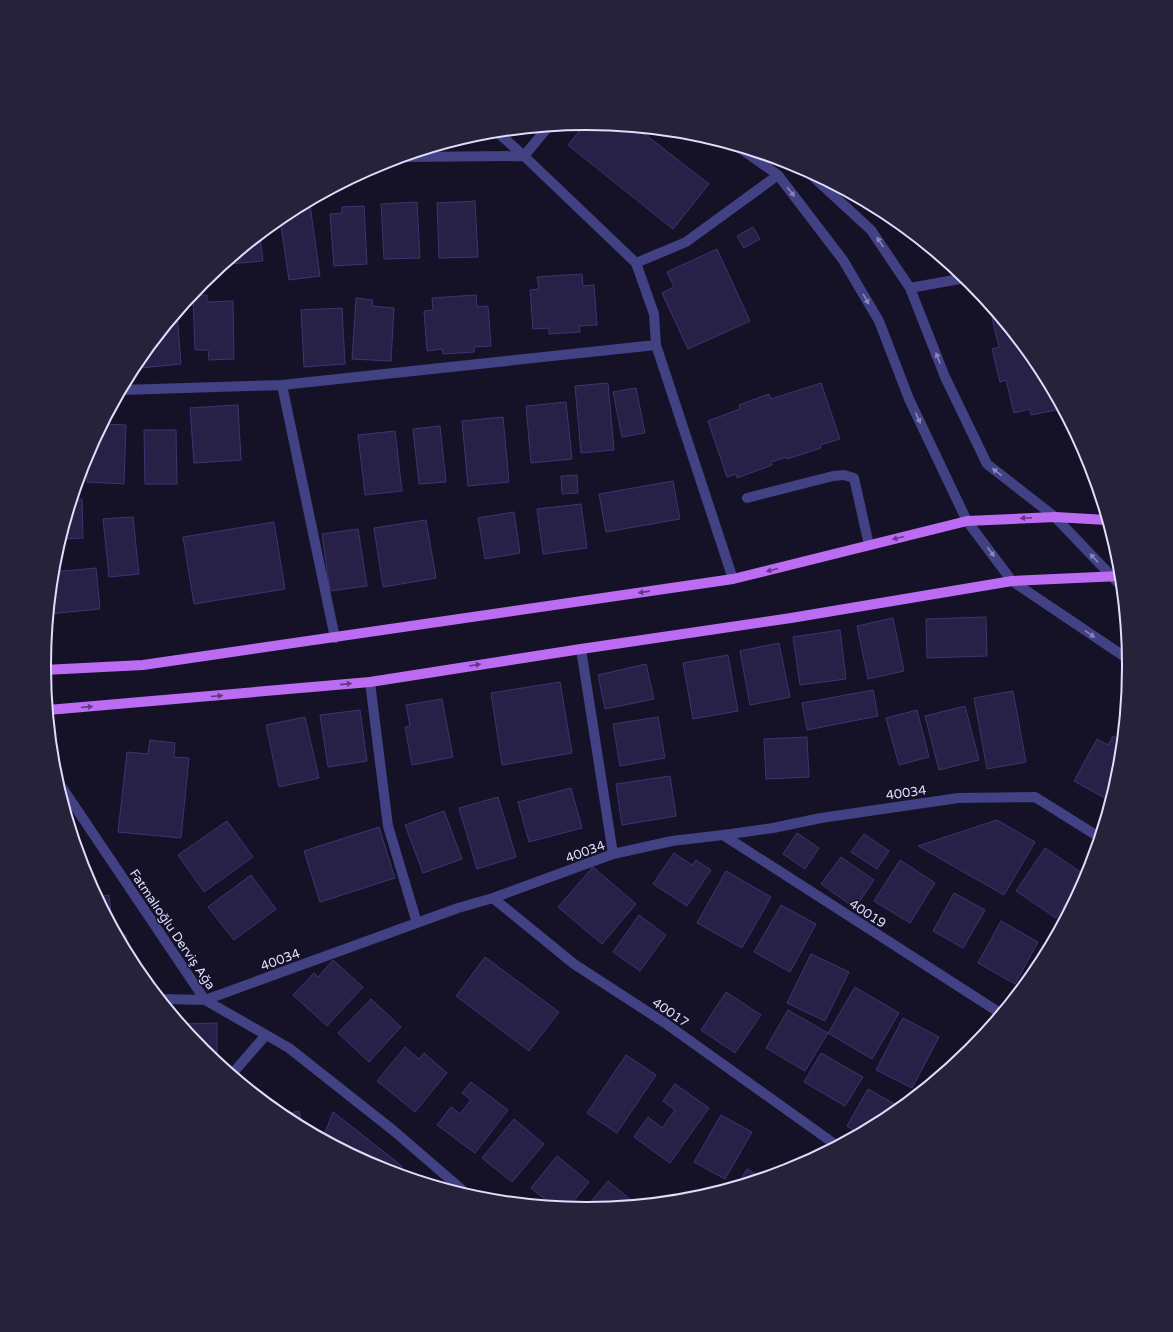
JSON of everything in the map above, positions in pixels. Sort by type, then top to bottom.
[{"type":"main road","points":[[51,670],[143,665],[733,579],[967,521],[1055,517],[1102,520]]},
{"type":"main road","points":[[53,710],[370,682],[791,618],[1012,581],[1114,576]]},
{"type":"street","points":[[421,157],[524,156],[543,133]]},
{"type":"street","points":[[503,137],[636,263],[654,314],[656,345],[733,579]]},
{"type":"street","points":[[754,157],[778,175],[843,260],[879,321],[909,399],[967,521],[1012,581],[1122,656]]},
{"type":"street","points":[[636,263],[686,242],[778,175]]},
{"type":"street","points":[[824,186],[871,230],[910,288],[945,377],[987,464],[1055,517],[1114,574]]},
{"type":"street","points":[[910,288],[957,279]]},
{"type":"street","points":[[128,390],[282,385],[656,345]]},
{"type":"street","points":[[282,385],[335,638]]},
{"type":"street","points":[[747,498],[832,476],[844,475],[854,478],[869,545]]},
{"type":"street","points":[[581,649],[613,854]]},
{"type":"street","points":[[370,682],[388,826],[417,923]]},
{"type":"street","name":"Fatmalıoğlu Derviş Ağa","points":[[67,794],[205,1000],[289,1048],[394,1131],[451,1184]]},
{"type":"street","name":"40034","points":[[168,999],[205,1000],[458,908],[493,898],[613,854],[672,840],[773,828],[829,817],[958,798],[1035,797],[1095,835]]},
{"type":"street","name":"40019","points":[[723,835],[996,1010]]},
{"type":"street","name":"40017","points":[[493,898],[574,964],[665,1023],[831,1142]]},
{"type":"street","points":[[235,1071],[266,1035]]},
{"type":"building","points":[[580,130],[644,134],[709,184],[673,229],[568,145]]},
{"type":"building","points":[[475,201],[478,257],[439,258],[437,203]]},
{"type":"building","points":[[417,202],[420,258],[384,259],[381,204]]},
{"type":"building","points":[[364,206],[367,264],[334,266],[330,214],[342,213],[342,207]]},
{"type":"building","points":[[310,207],[320,276],[289,280],[281,227]]},
{"type":"building","points":[[753,227],[760,239],[744,248],[737,236]]},
{"type":"building","points":[[261,241],[263,261],[232,264]]},
{"type":"building","points":[[717,249],[750,321],[688,349],[662,293],[674,287],[667,272]]},
{"type":"building","points":[[582,274],[583,286],[594,285],[597,325],[579,326],[580,332],[549,334],[549,328],[533,329],[530,290],[539,289],[537,277]]},
{"type":"building","points":[[201,295],[207,295],[207,302],[233,301],[234,359],[209,360],[208,350],[195,350],[193,303]]},
{"type":"building","points":[[476,295],[477,307],[488,306],[491,346],[474,347],[474,352],[443,354],[442,349],[427,351],[424,311],[433,310],[432,298]]},
{"type":"building","points":[[356,298],[373,300],[372,306],[394,308],[391,361],[352,359]]},
{"type":"building","points":[[342,308],[345,364],[304,367],[301,310]]},
{"type":"building","points":[[992,318],[1032,368],[1057,410],[1031,415],[1030,409],[1014,413],[1006,380],[1000,382],[992,349],[999,347]]},
{"type":"building","points":[[178,321],[181,364],[141,368]]},
{"type":"building","points":[[608,383],[614,450],[581,453],[575,386]]},
{"type":"building","points":[[821,383],[840,439],[820,445],[821,448],[787,459],[786,457],[771,462],[772,465],[737,478],[736,474],[727,477],[708,421],[740,409],[739,405],[769,394],[771,399]]},
{"type":"building","points":[[636,388],[645,433],[622,437],[613,392]]},
{"type":"building","points":[[566,402],[572,459],[531,463],[526,406]]},
{"type":"building","points":[[238,405],[241,460],[194,463],[190,408]]},
{"type":"building","points":[[503,417],[509,482],[468,486],[462,421]]},
{"type":"building","points":[[109,424],[126,425],[124,484],[87,482],[87,473]]},
{"type":"building","points":[[440,426],[446,482],[419,484],[413,429]]},
{"type":"building","points":[[144,430],[176,430],[177,484],[145,484]]},
{"type":"building","points":[[395,431],[402,491],[365,495],[358,435]]},
{"type":"building","points":[[577,475],[578,493],[562,494],[561,476]]},
{"type":"building","points":[[673,481],[680,519],[606,532],[599,494]]},
{"type":"building","points":[[82,499],[83,538],[66,539],[69,527],[77,500]]},
{"type":"building","points":[[581,504],[587,548],[543,554],[537,509]]},
{"type":"building","points":[[514,512],[520,553],[485,559],[478,518]]},
{"type":"building","points":[[133,517],[139,574],[109,577],[103,519]]},
{"type":"building","points":[[426,520],[436,578],[383,587],[374,528]]},
{"type":"building","points":[[274,522],[285,589],[194,604],[183,537]]},
{"type":"building","points":[[358,529],[367,586],[330,591],[322,534]]},
{"type":"building","points":[[96,568],[100,609],[54,614],[60,571]]},
{"type":"building","points":[[986,617],[987,656],[927,658],[926,619]]},
{"type":"building","points":[[893,618],[904,671],[868,679],[857,626]]},
{"type":"building","points":[[840,630],[846,679],[800,685],[793,637]]},
{"type":"building","points":[[779,643],[790,697],[750,705],[740,651]]},
{"type":"building","points":[[728,655],[738,711],[693,719],[683,663]]},
{"type":"building","points":[[646,664],[654,699],[605,709],[598,675]]},
{"type":"building","points":[[560,682],[572,753],[502,765],[491,693]]},
{"type":"building","points":[[873,690],[878,716],[807,730],[802,703]]},
{"type":"building","points":[[1013,691],[1026,762],[987,769],[974,698]]},
{"type":"building","points":[[442,699],[453,757],[412,765],[405,727],[410,726],[406,705]]},
{"type":"building","points":[[965,706],[979,760],[939,770],[925,716]]},
{"type":"building","points":[[360,710],[367,761],[328,767],[320,715]]},
{"type":"building","points":[[917,710],[929,757],[899,765],[886,718]]},
{"type":"building","points":[[305,717],[319,778],[279,787],[266,725]]},
{"type":"building","points":[[658,717],[665,758],[620,766],[613,724]]},
{"type":"building","points":[[1113,736],[1117,738],[1112,770],[1105,798],[1074,781],[1097,739],[1108,745]]},
{"type":"building","points":[[807,737],[809,777],[766,779],[764,739]]},
{"type":"building","points":[[150,740],[175,743],[174,757],[189,758],[181,838],[118,832],[127,752],[148,754]]},
{"type":"building","points":[[670,776],[676,816],[622,825],[616,784]]},
{"type":"building","points":[[571,788],[582,828],[529,842],[518,802]]},
{"type":"building","points":[[498,797],[516,857],[477,869],[459,808]]},
{"type":"building","points":[[444,811],[462,859],[423,873],[405,825]]},
{"type":"building","points":[[997,820],[1035,842],[1004,895],[918,846]]},
{"type":"building","points":[[227,821],[253,857],[204,892],[178,855]]},
{"type":"building","points":[[379,827],[395,878],[320,902],[304,851]]},
{"type":"building","points":[[797,833],[819,848],[805,869],[783,854]]},
{"type":"building","points":[[864,834],[889,851],[877,869],[851,852]]},
{"type":"building","points":[[1045,848],[1081,872],[1069,899],[1056,918],[1016,891]]},
{"type":"building","points":[[674,853],[692,865],[696,860],[711,870],[687,906],[653,884]]},
{"type":"building","points":[[841,857],[874,880],[855,908],[821,884]]},
{"type":"building","points":[[900,860],[935,883],[910,923],[874,901]]},
{"type":"building","points":[[593,867],[636,904],[602,944],[558,907]]},
{"type":"building","points":[[726,871],[771,897],[742,948],[697,923]]},
{"type":"building","points":[[251,875],[276,909],[234,940],[208,907]]},
{"type":"building","points":[[954,893],[985,910],[963,948],[933,931]]},
{"type":"building","points":[[109,895],[111,912],[106,903],[103,896]]},
{"type":"building","points":[[781,905],[816,924],[790,972],[754,952]]},
{"type":"building","points":[[639,915],[666,935],[640,971],[613,952]]},
{"type":"building","points":[[1001,921],[1038,942],[1015,984],[978,963]]},
{"type":"building","points":[[811,954],[849,972],[825,1021],[787,1003]]},
{"type":"building","points":[[485,957],[559,1012],[529,1051],[456,996]]},
{"type":"building","points":[[333,960],[363,987],[327,1026],[293,995],[314,973],[318,977]]},
{"type":"building","points":[[855,987],[899,1013],[872,1059],[828,1033]]},
{"type":"building","points":[[726,992],[761,1015],[735,1053],[701,1030]]},
{"type":"building","points":[[371,999],[401,1027],[369,1062],[338,1033]]},
{"type":"building","points":[[788,1010],[828,1033],[805,1071],[766,1048]]},
{"type":"building","points":[[903,1018],[939,1037],[912,1088],[876,1070]]},
{"type":"building","points":[[217,1023],[217,1054],[208,1045],[188,1024]]},
{"type":"building","points":[[405,1047],[419,1059],[424,1053],[447,1073],[415,1112],[377,1081]]},
{"type":"building","points":[[821,1053],[863,1077],[845,1106],[804,1082]]},
{"type":"building","points":[[626,1055],[656,1075],[617,1133],[587,1113]]},
{"type":"building","points":[[471,1082],[508,1110],[475,1153],[437,1125],[451,1107],[460,1114],[471,1100],[462,1093]]},
{"type":"building","points":[[675,1084],[709,1108],[670,1163],[634,1137],[648,1117],[662,1128],[675,1110],[663,1101]]},
{"type":"building","points":[[868,1089],[894,1104],[854,1130],[847,1126]]},
{"type":"building","points":[[299,1111],[301,1119],[292,1113]]},
{"type":"building","points":[[333,1112],[402,1166],[401,1168],[382,1161],[325,1133]]},
{"type":"building","points":[[721,1115],[752,1132],[725,1179],[694,1162]]},
{"type":"building","points":[[514,1119],[544,1144],[512,1182],[482,1158]]},
{"type":"building","points":[[557,1156],[589,1182],[574,1201],[545,1199],[531,1188]]},
{"type":"building","points":[[747,1169],[756,1174],[742,1178]]},
{"type":"building","points":[[608,1181],[630,1199],[622,1200],[591,1202]]}]
